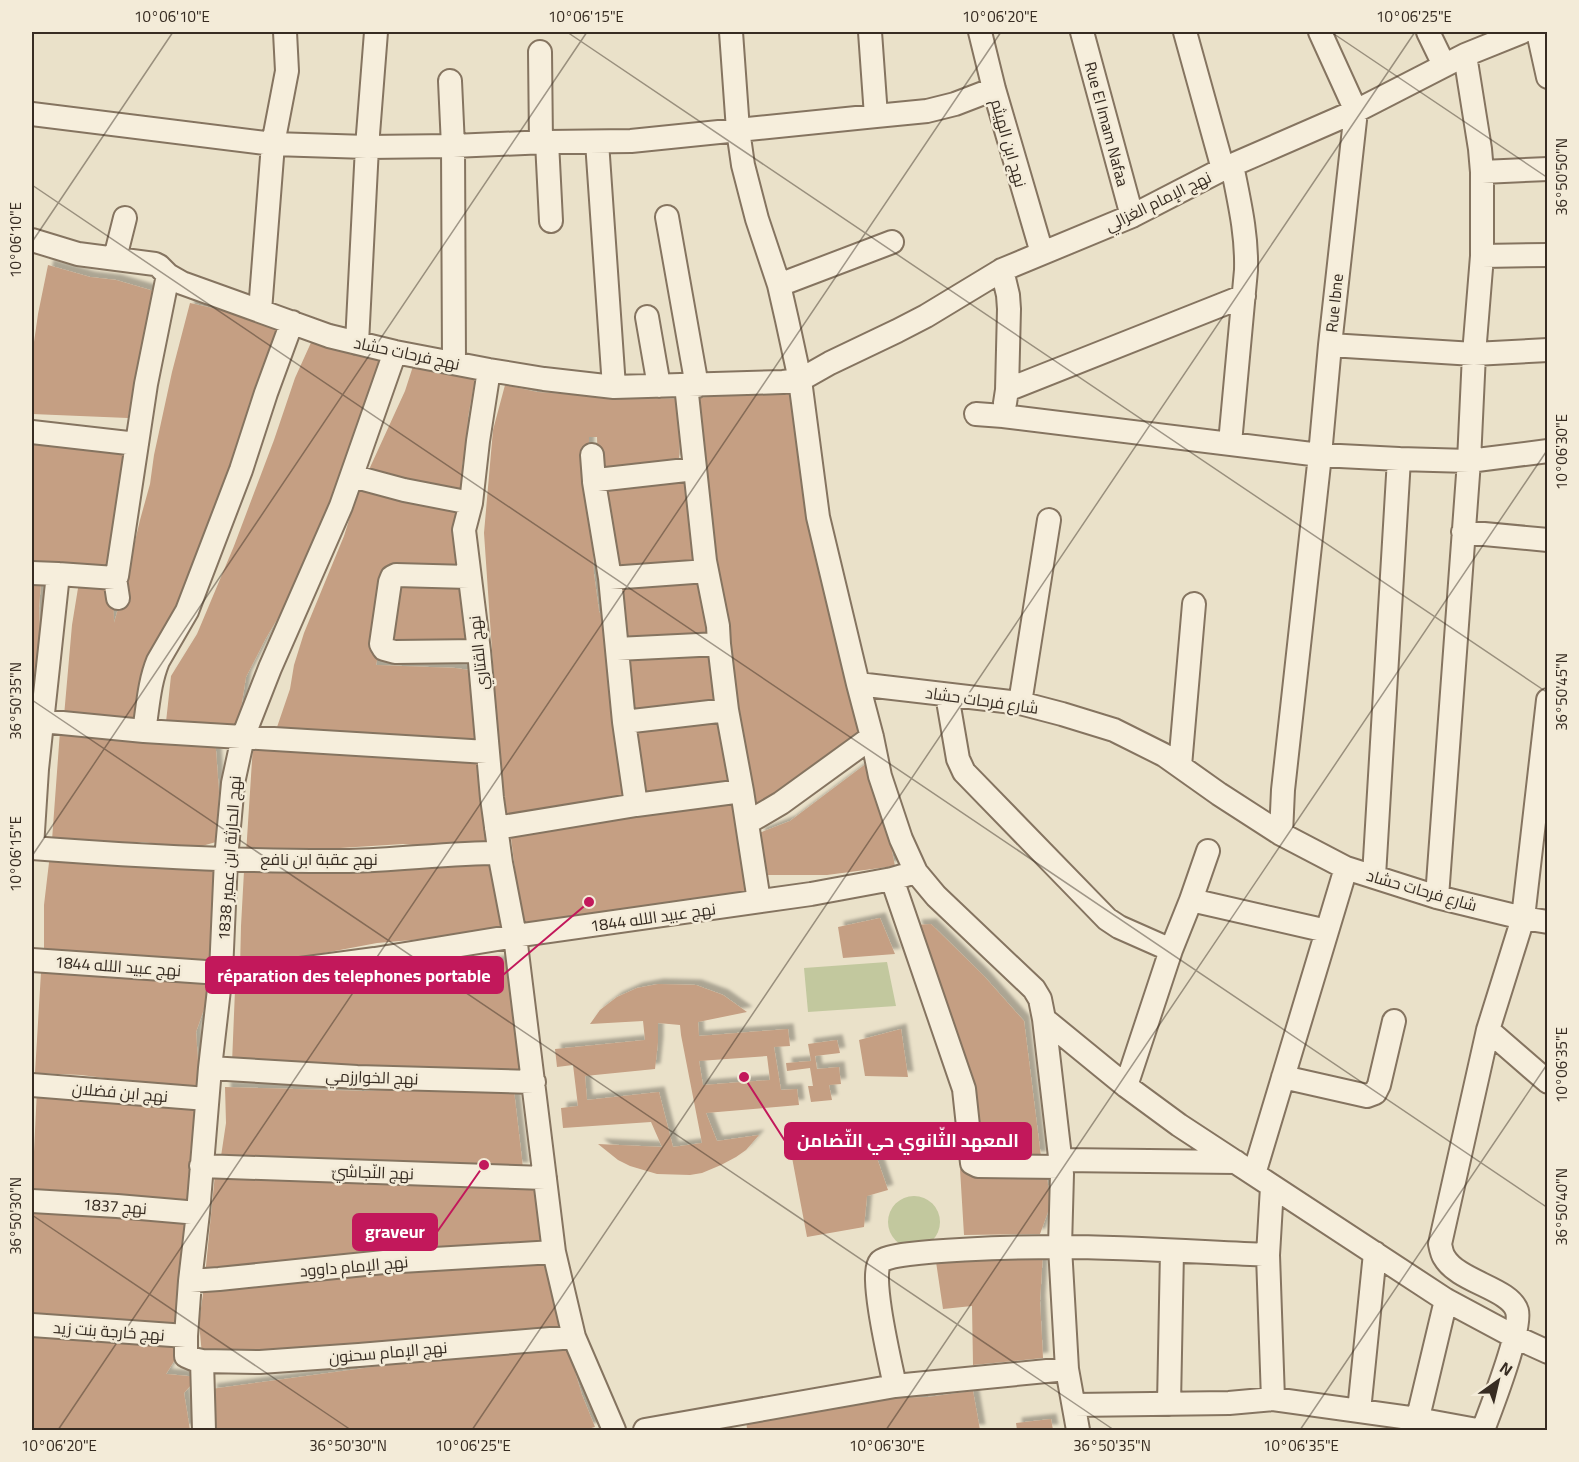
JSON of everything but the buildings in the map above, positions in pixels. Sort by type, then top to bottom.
[{"type":"street","points":[[260,311],[273,144],[287,71],[285,32]]},
{"type":"street","points":[[357,344],[367,147],[376,32]]},
{"type":"street","points":[[731,32],[738,130],[748,188],[779,285],[787,320],[800,380],[818,517],[880,776],[901,839],[916,872],[936,896],[1034,989],[1040,999],[1061,1164],[1060,1247],[1067,1369],[1078,1431]]},
{"type":"street","points":[[870,32],[876,116]]},
{"type":"street","name":"نهج ابن الهيثم","points":[[980,32],[994,89],[1042,253]]},
{"type":"street","name":"Rue El Imam Nafaa","points":[[1082,32],[1132,216]]},
{"type":"street","points":[[1185,32],[1245,228],[1244,296],[1230,443]]},
{"type":"street","points":[[1320,32],[1356,111]]},
{"type":"street","points":[[1428,32],[1444,65]]},
{"type":"street","name":"نهج الإمام الغزالي","points":[[800,380],[926,316],[1002,270],[1132,216],[1227,167],[1356,111],[1465,55],[1522,32]]},
{"type":"street","points":[[1538,32],[1548,77]]},
{"type":"street","points":[[540,52],[544,142],[551,221]]},
{"type":"street","points":[[1437,897],[1470,461],[1474,354],[1482,256],[1482,172],[1465,55]]},
{"type":"street","points":[[450,81],[453,146],[454,363]]},
{"type":"street","points":[[32,114],[273,144],[367,147],[453,146],[631,141],[927,111],[955,104],[994,89]]},
{"type":"street","name":"Rue Ibne","points":[[1281,834],[1283,790],[1356,111]]},
{"type":"street","points":[[597,142],[614,387]]},
{"type":"street","points":[[1482,172],[1548,169]]},
{"type":"street","points":[[667,217],[691,386],[695,469],[706,571],[718,626],[728,710],[759,901]]},
{"type":"street","points":[[115,258],[125,218]]},
{"type":"street","points":[[779,285],[892,242]]},
{"type":"street","name":"نهج فرحات حشاد","points":[[32,245],[78,254],[155,264],[168,275],[202,290],[328,336],[357,344],[489,370],[614,387],[763,384],[800,380]]},
{"type":"street","points":[[1482,256],[1548,255]]},
{"type":"street","points":[[1002,270],[1009,302],[1007,390],[1003,416]]},
{"type":"street","points":[[32,573],[58,574],[117,588],[146,384],[168,275]]},
{"type":"street","points":[[1007,390],[1244,296]]},
{"type":"street","points":[[647,317],[659,386]]},
{"type":"street","points":[[144,731],[155,667],[186,611],[241,470],[292,322]]},
{"type":"street","points":[[1330,345],[1474,354],[1548,350]]},
{"type":"street","name":"نهج الحارثة ابن عمير 1838","points":[[204,1431],[192,1351],[190,1281],[221,972],[226,859],[233,783],[243,737],[270,668],[341,506],[395,352]]},
{"type":"street","name":"نهج القتاري","points":[[489,370],[471,503],[464,530],[479,651],[487,752],[499,853],[515,936],[554,1252],[574,1337],[614,1431]]},
{"type":"street","points":[[976,414],[1320,455],[1470,461],[1548,451]]},
{"type":"street","points":[[32,432],[137,444]]},
{"type":"street","points":[[591,455],[610,578],[624,722],[636,805]]},
{"type":"street","points":[[1374,876],[1399,459]]},
{"type":"street","points":[[594,481],[695,469]]},
{"type":"street","points":[[352,477],[471,503]]},
{"type":"street","points":[[1020,703],[1049,520]]},
{"type":"street","points":[[1463,532],[1548,540]]},
{"type":"street","points":[[610,578],[706,571]]},
{"type":"street","points":[[32,848],[34,769],[42,721],[58,574]]},
{"type":"street","points":[[469,577],[396,575],[392,577],[381,644],[384,649],[395,652],[479,651]]},
{"type":"street","points":[[1180,766],[1194,604]]},
{"type":"street","points":[[617,649],[719,644]]},
{"type":"street","name":"شارع فرحات حشاد","points":[[858,684],[1020,703],[1114,730],[1164,755],[1281,834],[1346,868],[1437,897],[1548,922]]},
{"type":"street","points":[[948,694],[958,759],[964,772],[1107,919],[1119,927],[1171,950]]},
{"type":"street","points":[[624,722],[728,710]]},
{"type":"street","points":[[1483,1431],[1515,1337],[1517,1311],[1512,1302],[1450,1266],[1443,1256],[1440,1244],[1488,1030],[1523,918],[1547,712]]},
{"type":"street","points":[[42,721],[144,731],[487,752]]},
{"type":"street","points":[[747,823],[788,798],[872,737]]},
{"type":"street","points":[[496,828],[636,805],[742,791]]},
{"type":"street","name":"نهج عقبة ابن نافع","points":[[32,848],[130,856],[350,861],[465,853],[499,853]]},
{"type":"street","points":[[1126,1086],[1171,950],[1208,851]]},
{"type":"street","points":[[1245,1168],[1283,1077],[1346,868]]},
{"type":"street","name":"نهج عبيد اللله 1844","points":[[32,960],[249,975],[305,969],[759,901],[892,879],[916,872]]},
{"type":"street","points":[[892,879],[963,1089],[972,1163],[978,1166],[1061,1164],[1245,1168]]},
{"type":"street","points":[[1191,900],[1327,931]]},
{"type":"street","points":[[1044,1019],[1126,1086],[1179,1125],[1446,1299],[1515,1337],[1548,1352]]},
{"type":"street","points":[[1283,1077],[1367,1096],[1375,1093],[1379,1085],[1394,1021]]},
{"type":"street","points":[[1488,1030],[1548,1082]]},
{"type":"street","name":"نهج الخوارزمي","points":[[210,1068],[357,1077],[534,1082]]},
{"type":"street","name":"نهج ابن فضلان","points":[[32,1085],[207,1099]]},
{"type":"street","name":"نهج النّجاشيّ","points":[[201,1166],[545,1178]]},
{"type":"street","points":[[1272,1186],[1269,1255],[1273,1399]]},
{"type":"street","name":"نهج 1837","points":[[32,1201],[198,1213]]},
{"type":"street","points":[[895,1386],[878,1299],[876,1272],[878,1263],[883,1259],[942,1251],[1060,1247],[1269,1255]]},
{"type":"street","points":[[1169,1404],[1172,1251]]},
{"type":"street","name":"نهج الإمام داوود","points":[[190,1281],[384,1262],[554,1252]]},
{"type":"street","points":[[1359,1411],[1375,1253]]},
{"type":"street","points":[[1416,1425],[1446,1299]]},
{"type":"street","name":"نهج خارجة بنت زيد","points":[[32,1325],[192,1351]]},
{"type":"street","name":"نهج الإمام سحنون","points":[[192,1351],[260,1362],[574,1337]]},
{"type":"street","points":[[645,1431],[895,1386],[1067,1369]]},
{"type":"street","points":[[1074,1405],[1229,1403],[1273,1399],[1359,1411],[1416,1425],[1477,1431]]},
{"type":"green space","points":[[887,962],[896,1006],[808,1012],[804,968]]},
{"type":"green space","points":[[914,1196],[928,1200],[936,1208],[940,1222],[936,1236],[928,1244],[914,1248],[900,1244],[892,1236],[888,1222],[892,1208],[900,1200]]},
{"type":"place","name":"réparation des telephones portable","points":[[589,902]]},
{"type":"place","name":"المعهد الثّانوي حي التّضامن","points":[[744,1077]]},
{"type":"place","name":"graveur","points":[[484,1165]]}]
